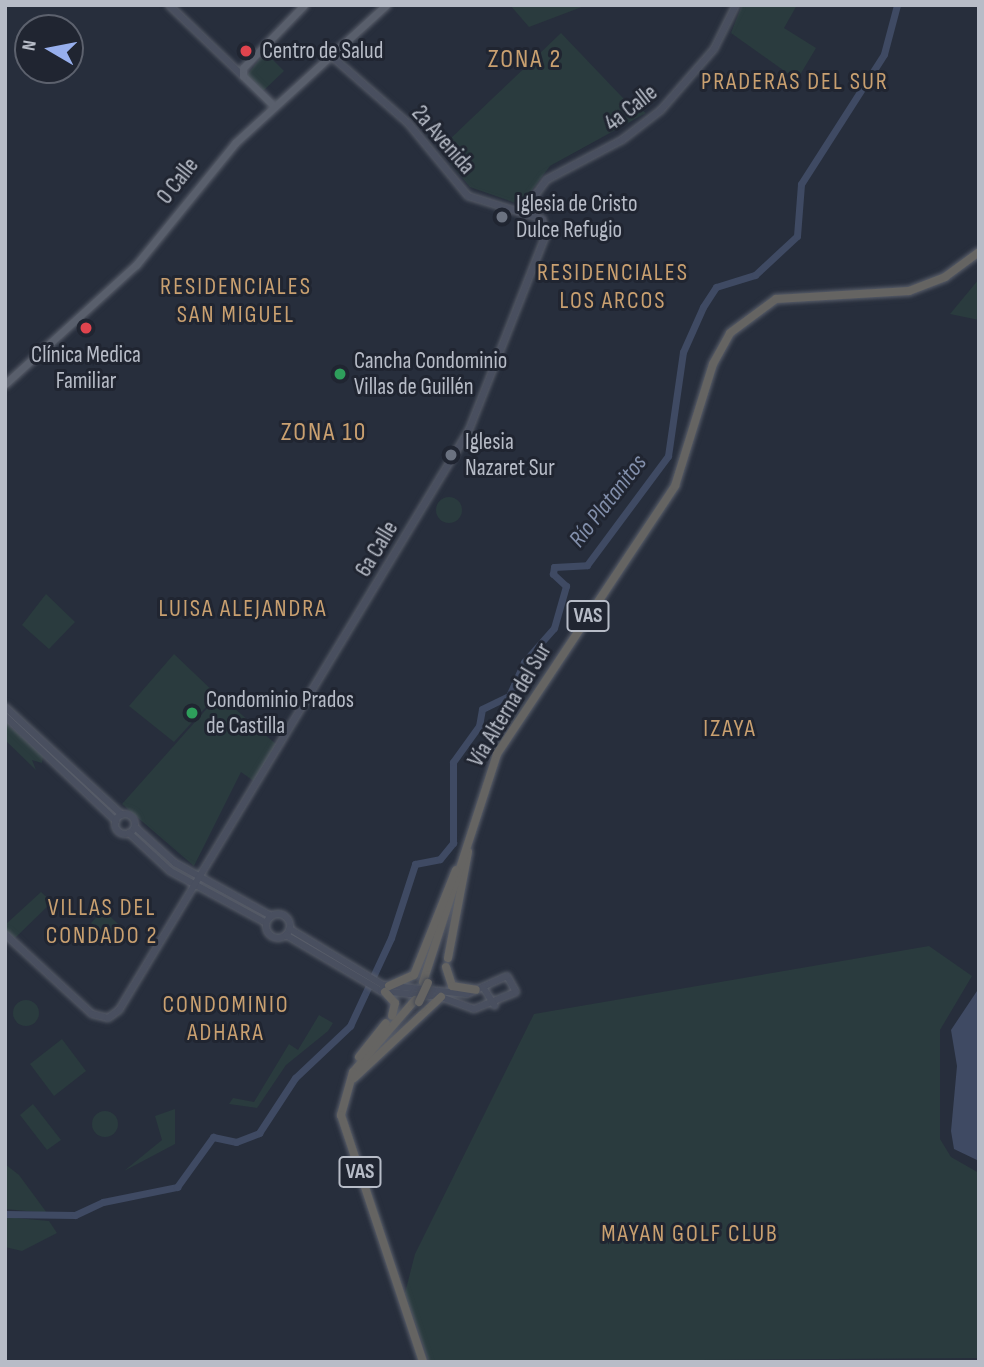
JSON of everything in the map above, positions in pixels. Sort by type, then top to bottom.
[{"type":"highway","name":"Vía Alterna del Sur","points":[[426,982],[460,864],[497,754],[675,486],[724,344],[762,306],[803,297],[909,291],[945,277],[979,255]]},
{"type":"highway","name":"Vía Alterna del Sur","points":[[354,1078],[417,1001],[426,982],[505,749],[684,478],[727,345],[764,309],[803,297]]},
{"type":"highway","points":[[448,958],[468,852]]},
{"type":"highway","points":[[392,1016],[394,1000],[383,988],[414,975],[460,864]]},
{"type":"highway","points":[[446,967],[454,988],[480,988]]},
{"type":"highway","points":[[354,1078],[441,997]]},
{"type":"highway","name":"Vía Alterna del Sur","points":[[341,1114],[356,1067],[417,1001]]},
{"type":"highway","points":[[341,1114],[347,1075],[386,1023]]},
{"type":"highway","name":"VAS","points":[[354,1078],[347,1120],[425,1362]]},
{"type":"highway","name":"VAS","points":[[341,1114],[425,1362]]},
{"type":"main road","points":[[162,5],[240,70],[274,106]]},
{"type":"main road","points":[[169,5],[193,29]]},
{"type":"main road","points":[[240,70],[304,5]]},
{"type":"main road","name":"0 Calle","points":[[5,384],[128,273],[218,160],[328,53],[386,5]]},
{"type":"main road","name":"4a Calle","points":[[523,212],[543,183],[622,140],[661,110],[714,49],[736,5]]},
{"type":"main road","name":"2a Avenida","points":[[328,53],[408,123],[468,196],[547,222]]},
{"type":"main road","name":"6a Calle","points":[[5,934],[89,1012],[110,1017],[200,882],[474,420],[547,222]]},
{"type":"main road","points":[[5,707],[119,818],[120,832],[132,830],[200,882],[266,923],[272,936],[288,932],[383,988],[441,997],[467,1008],[495,1006],[514,996],[514,980],[503,976],[480,988],[383,988]]},
{"type":"main road","points":[[5,716],[119,818],[133,818],[132,830]]},
{"type":"main road","points":[[200,882],[271,916],[285,916],[288,932]]},
{"type":"main road","points":[[266,923],[271,916]]},
{"type":"main road","points":[[480,988],[495,1006]]},
{"type":"shaded area","points":[[510,5],[587,5],[529,27]]},
{"type":"shaded area","points":[[742,5],[797,5],[784,28],[816,48],[797,80],[731,33]]},
{"type":"shaded area","points":[[561,33],[623,98],[646,113],[550,166],[521,205],[470,187],[450,163],[459,148],[448,141]]},
{"type":"shaded area","points":[[265,52],[284,71],[263,91],[247,75]]},
{"type":"shaded area","points":[[979,279],[979,320],[950,314]]},
{"type":"shaded area","points":[[449,497],[458,501],[462,510],[458,519],[449,523],[440,519],[436,510],[440,501]]},
{"type":"shaded area","points":[[46,594],[75,622],[49,649],[22,625]]},
{"type":"shaded area","name":"Condominio Prados de Castilla","points":[[174,654],[217,695],[174,742],[129,706]]},
{"type":"shaded area","points":[[219,695],[277,745],[255,782],[241,772],[194,866],[122,804]]},
{"type":"shaded area","points":[[5,722],[43,756],[42,763],[32,760],[36,770],[5,740]]},
{"type":"shaded area","points":[[41,892],[52,902],[15,938],[5,930],[5,925]]},
{"type":"shaded area","name":"VILLAS DEL CONDADO 2","points":[[103,910],[128,933],[116,946],[91,923]]},
{"type":"shaded area","name":"MAYAN GOLF CLUB","points":[[929,946],[972,976],[940,1030],[940,1139],[951,1157],[979,1173],[979,1358],[429,1362],[405,1293],[415,1254],[534,1014]]},
{"type":"shaded area","points":[[26,1000],[35,1004],[39,1013],[35,1022],[26,1026],[17,1022],[13,1013],[17,1004]]},
{"type":"shaded area","points":[[319,1015],[333,1023],[328,1031],[286,1065],[257,1108],[229,1104],[233,1098],[254,1102],[289,1044],[298,1050]]},
{"type":"shaded area","points":[[62,1039],[86,1071],[54,1096],[30,1064]]},
{"type":"shaded area","points":[[33,1104],[61,1140],[47,1150],[20,1115]]},
{"type":"shaded area","points":[[175,1109],[175,1144],[124,1171],[162,1140],[155,1116]]},
{"type":"shaded area","points":[[105,1111],[114,1115],[118,1124],[114,1133],[105,1137],[96,1133],[92,1124],[96,1115]]},
{"type":"shaded area","points":[[5,1164],[19,1175],[47,1213],[5,1209]]},
{"type":"shaded area","points":[[5,1217],[49,1221],[57,1233],[22,1251],[5,1247]]},
{"type":"water","points":[[979,988],[979,1161],[954,1149],[951,1131],[957,1066],[951,1030]]},
{"type":"waterway","name":"Río Platanitos","points":[[5,1214],[75,1215],[103,1202],[177,1187],[213,1137],[236,1142],[259,1133],[295,1078],[350,1026],[391,938],[415,864],[440,859],[453,843],[453,762],[479,726],[482,709],[509,696],[524,662],[554,628],[566,586],[553,574],[554,567],[587,565],[668,456],[683,352],[703,307],[716,287],[755,275],[797,236],[801,184],[884,54],[897,5]]},
{"type":"place","name":"Centro de Salud","points":[[246,51]]},
{"type":"place","name":"Iglesia de Cristo Dulce Refugio","points":[[502,217]]},
{"type":"place","name":"Clínica Medica Familiar","points":[[86,328]]},
{"type":"place","name":"Cancha Condominio Villas de Guillén","points":[[340,374]]},
{"type":"place","name":"Iglesia Nazaret Sur","points":[[451,455]]},
{"type":"place","name":"Condominio Prados de Castilla","points":[[192,713]]},
{"type":"district","name":"ZONA 2","points":[[525,60]]},
{"type":"district","name":"PRADERAS DEL SUR","points":[[795,82]]},
{"type":"district","name":"RESIDENCIALES LOS ARCOS","points":[[613,287]]},
{"type":"district","name":"RESIDENCIALES SAN MIGUEL","points":[[236,301]]},
{"type":"district","name":"ZONA 10","points":[[324,433]]},
{"type":"district","name":"LUISA ALEJANDRA","points":[[243,609]]},
{"type":"district","name":"IZAYA","points":[[730,729]]},
{"type":"district","name":"VILLAS DEL CONDADO 2","points":[[102,922]]},
{"type":"district","name":"CONDOMINIO ADHARA","points":[[226,1019]]},
{"type":"district","name":"MAYAN GOLF CLUB","points":[[690,1234]]}]
